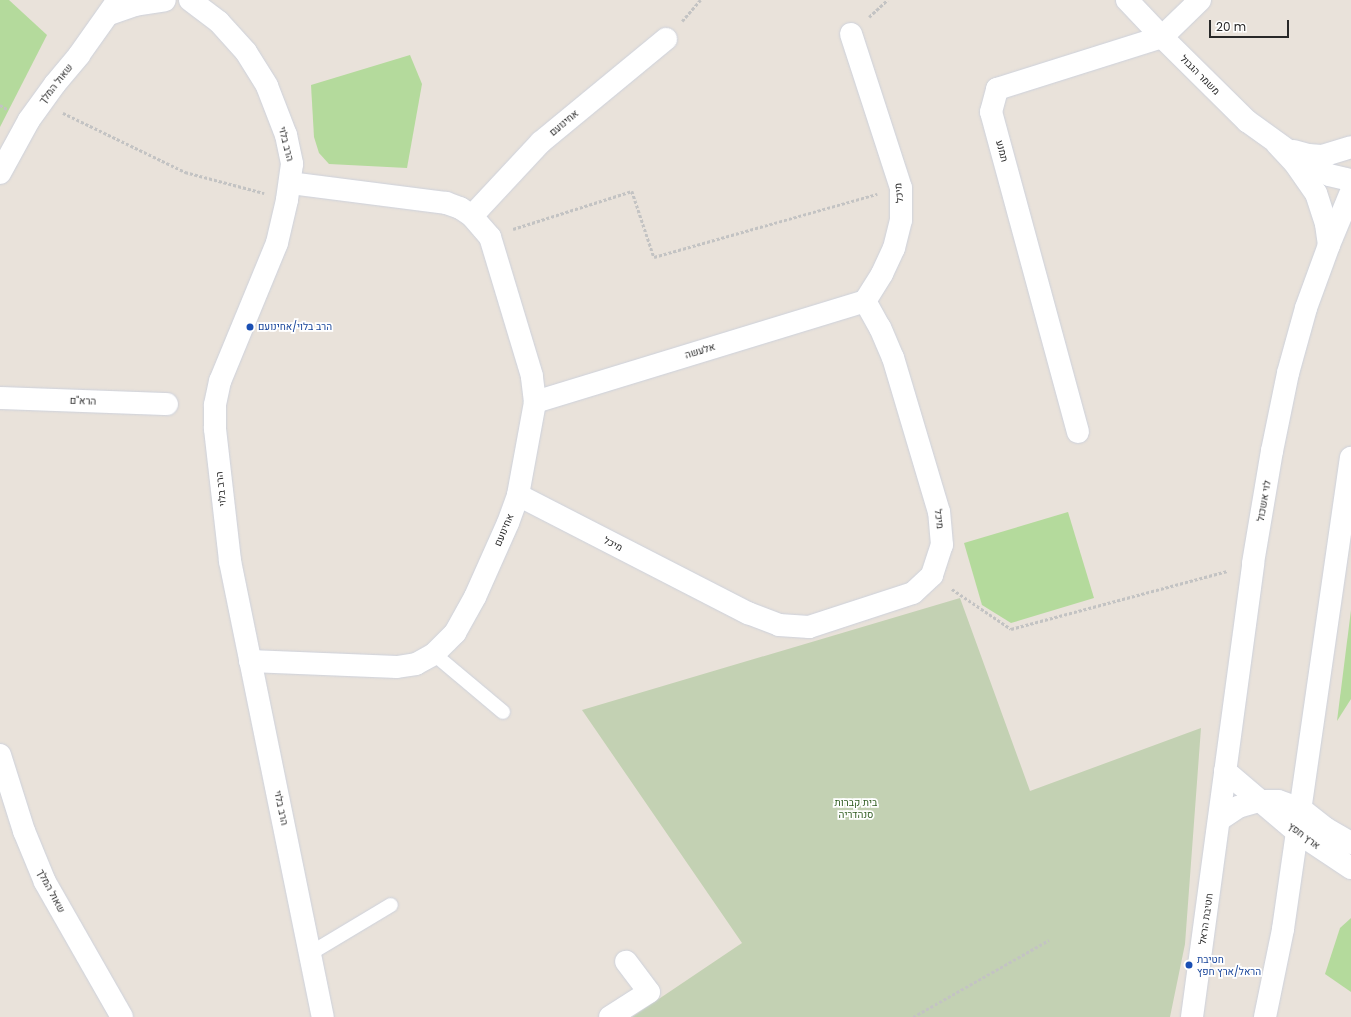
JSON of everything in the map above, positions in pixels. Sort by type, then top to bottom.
[{"type":"street","points":[[113,7],[165,0]]},
{"type":"street","name":"הרב בלוי","points":[[190,0],[219,22],[246,52],[267,86],[286,135],[292,164],[289,191],[277,243],[220,381],[215,406],[216,437],[230,562],[323,1017]]},
{"type":"street","name":"משמר הגבול","points":[[1127,0],[1162,37],[1247,121],[1277,144],[1319,170],[1337,177],[1351,180]]},
{"type":"street","name":"תמנע","points":[[1078,432],[991,112],[997,89],[1162,37],[1200,0]]},
{"type":"street","name":"שאול המלך","points":[[0,172],[29,120],[41,102],[79,56],[113,7]]},
{"type":"street","name":"מיכל","points":[[518,495],[748,613],[779,625],[809,627],[913,593],[932,575],[942,545],[939,512],[893,358],[880,328],[865,301],[882,274],[894,248],[901,220],[901,188],[851,34]]},
{"type":"street","name":"אחינועם","points":[[472,216],[541,142],[666,39]]},
{"type":"street","points":[[1277,144],[1294,162],[1316,193],[1326,224],[1329,245]]},
{"type":"street","name":"משמר הגבול","points":[[1277,144],[1308,155],[1322,156],[1351,147]]},
{"type":"street","name":"אחינועם","points":[[250,661],[397,667],[416,664],[434,654],[455,633],[475,597],[518,495],[535,402],[532,376],[490,237],[472,216],[460,208],[446,203],[289,191]]},
{"type":"street","name":"לוי אשכול","points":[[1219,820],[1253,563],[1272,451],[1288,373],[1306,308],[1329,245],[1351,192]]},
{"type":"street","name":"אלעשה","points":[[535,402],[865,301]]},
{"type":"street","name":"הרא\"ם","points":[[0,398],[167,404]]},
{"type":"street","points":[[1265,1017],[1283,929],[1351,458]]},
{"type":"street","name":"שאול המלך","points":[[0,755],[24,831],[45,882],[122,1017]]},
{"type":"street","name":"ארץ חפץ","points":[[1225,771],[1297,832],[1351,868]]},
{"type":"street","name":"ארץ חפץ","points":[[1219,820],[1238,807],[1259,801],[1278,801],[1300,809],[1326,828],[1351,843]]},
{"type":"street","name":"חטיבת הראל","points":[[1192,1017],[1219,820]]},
{"type":"street","points":[[610,1017],[649,992],[626,962]]},
{"type":"lane","points":[[434,654],[503,712]]},
{"type":"lane","points":[[311,953],[392,905]]},
{"type":"path","points":[[41,102],[185,172],[289,191]]},
{"type":"path","points":[[490,237],[632,191],[654,257],[901,188]]},
{"type":"path","points":[[932,575],[1011,629],[1253,563]]},
{"type":"path","points":[[913,1017],[1049,940]]},
{"type":"green space","points":[[0,0],[9,0],[47,35],[0,127]]},
{"type":"green space","points":[[410,55],[422,84],[407,168],[329,164],[319,153],[314,137],[311,85]]},
{"type":"green space","points":[[1068,512],[1094,598],[1011,623],[982,605],[964,543]]},
{"type":"green space","name":"בית קברות סנהדריה","points":[[960,598],[1030,791],[1201,728],[1185,944],[1170,1017],[632,1017],[742,943],[582,710]]},
{"type":"green space","points":[[1351,610],[1351,699],[1337,721]]},
{"type":"green space","points":[[1351,918],[1351,992],[1325,974],[1340,928]]},
{"type":"place","name":"הרב בלוי/אחינועם","points":[[250,327]]},
{"type":"place","name":"חטיבת הראל/ארץ חפץ","points":[[1189,965]]}]
